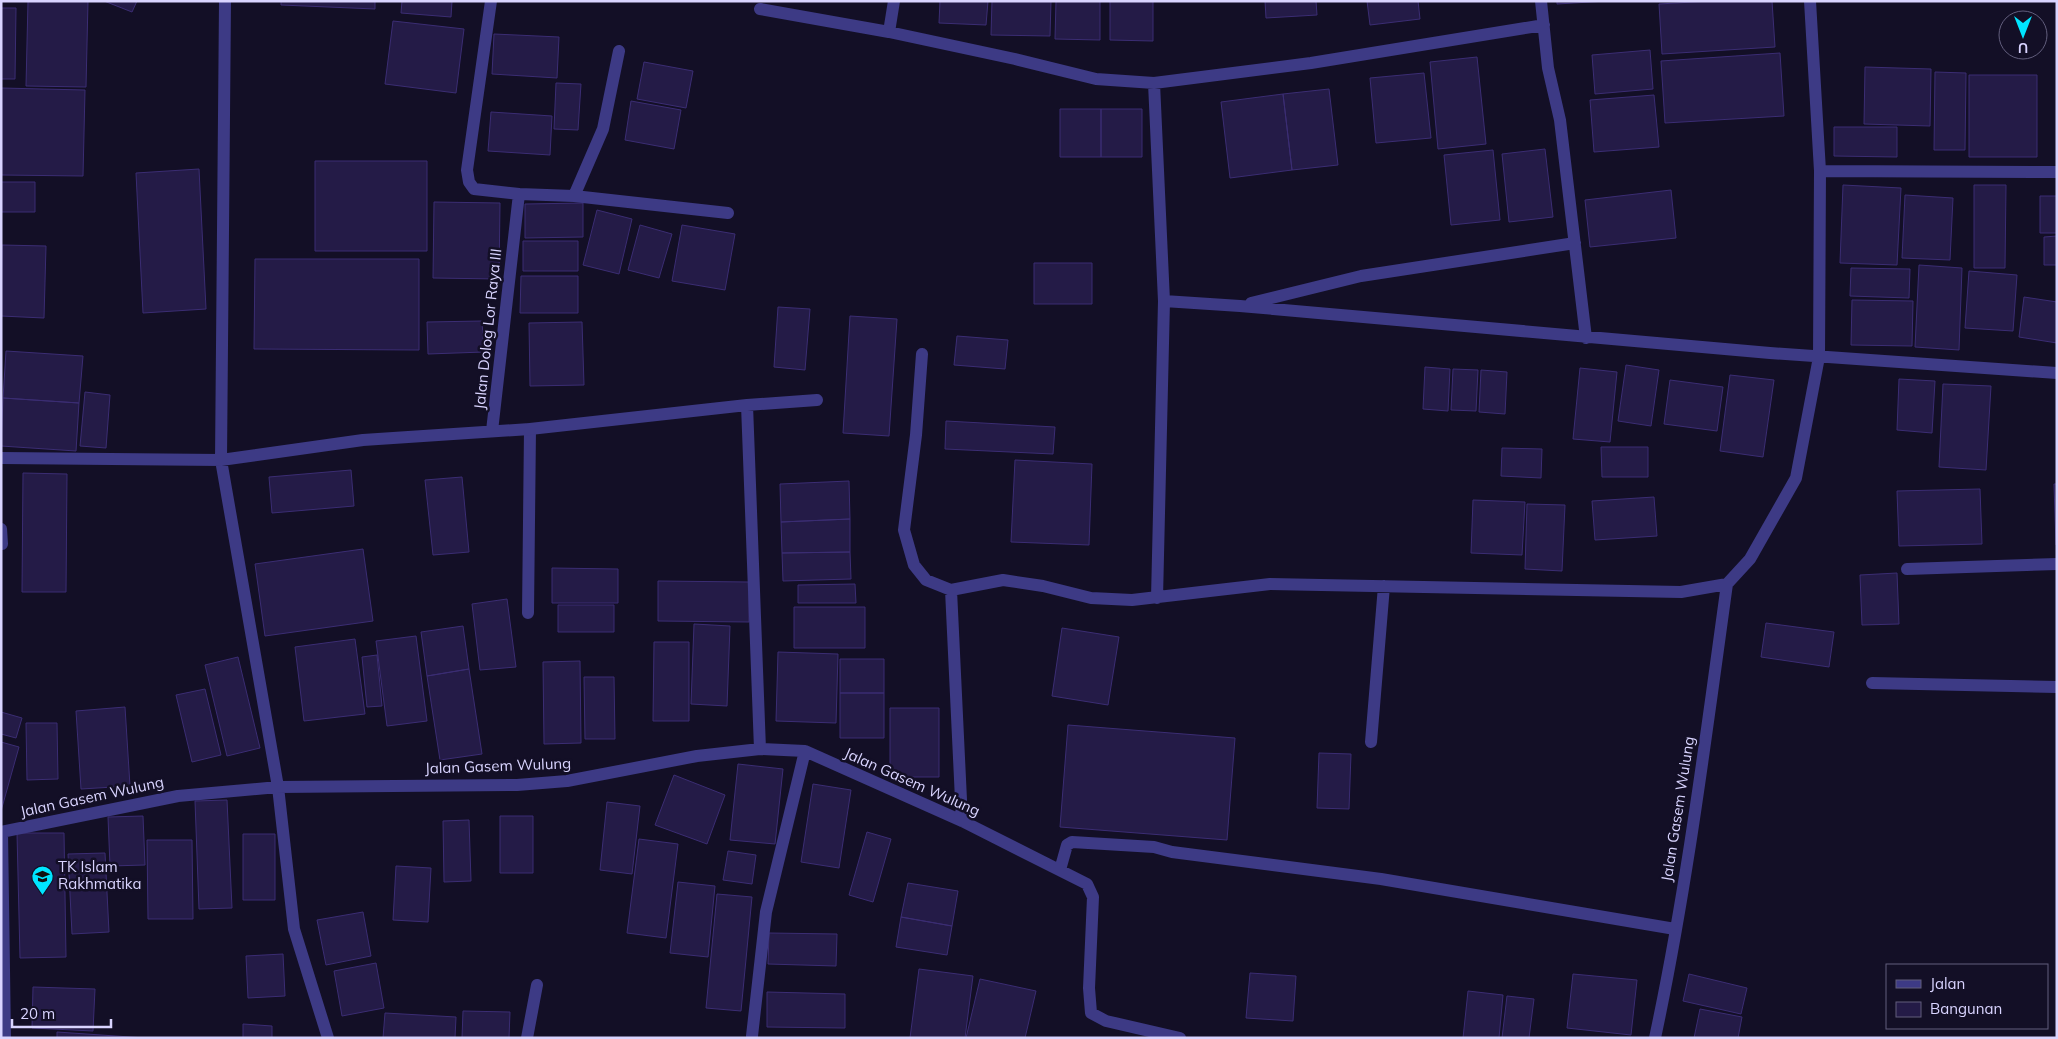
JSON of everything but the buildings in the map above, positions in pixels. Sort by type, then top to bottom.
[{"type":"street","points":[[224,1],[222,460],[278,787],[294,929],[328,1038]]},
{"type":"street","points":[[491,1],[467,170],[469,182],[474,189],[519,194],[574,196],[728,213]]},
{"type":"street","points":[[889,32],[894,1]]},
{"type":"street","points":[[1541,1],[1548,68],[1560,120],[1586,338]]},
{"type":"street","points":[[922,354],[916,435],[904,530],[914,564],[926,580],[951,590],[1003,580],[1043,586],[1091,598],[1132,600],[1270,584],[1681,592],[1728,584],[1750,559],[1796,478],[1819,357],[1820,172],[1810,1]]},
{"type":"street","points":[[760,9],[889,32],[1015,58],[1096,79],[1154,83],[1311,63],[1544,25]]},
{"type":"street","points":[[574,196],[603,128],[619,52]]},
{"type":"street","points":[[1154,83],[1164,301],[1157,598]]},
{"type":"street","points":[[1820,172],[2057,172]]},
{"type":"street","name":"Jalan Dolog Lor Raya III","points":[[1,458],[222,460],[363,440],[492,431],[519,194]]},
{"type":"street","points":[[1240,306],[1361,276],[1575,243]]},
{"type":"street","points":[[1164,301],[1819,357],[2057,373]]},
{"type":"street","points":[[492,431],[530,429],[817,400]]},
{"type":"street","points":[[747,406],[760,749]]},
{"type":"street","points":[[528,613],[530,429]]},
{"type":"street","points":[[1,529],[2,544]]},
{"type":"street","points":[[1906,569],[2057,564]]},
{"type":"street","name":"Jalan Gasem Wulung","points":[[1655,1038],[1697,800],[1728,584]]},
{"type":"street","points":[[1370,742],[1384,586]]},
{"type":"street","points":[[951,590],[962,821]]},
{"type":"street","points":[[1872,684],[2057,687]]},
{"type":"street","name":"Jalan Gasem Wulung","points":[[2,832],[178,796],[278,787],[517,785],[566,781],[697,756],[760,749],[805,751],[962,821],[1087,884],[1093,897],[1089,988],[1091,1013],[1106,1021],[1180,1038]]},
{"type":"street","points":[[752,1036],[766,912],[805,751]]},
{"type":"street","points":[[2,832],[5,1038]]},
{"type":"street","points":[[1060,870],[1067,845],[1072,842],[1154,848],[1172,852],[1381,879],[1675,929]]},
{"type":"street","points":[[527,1038],[537,985]]},
{"type":"place","name":"TK Islam Rakhmatika","points":[[42,895]]}]
